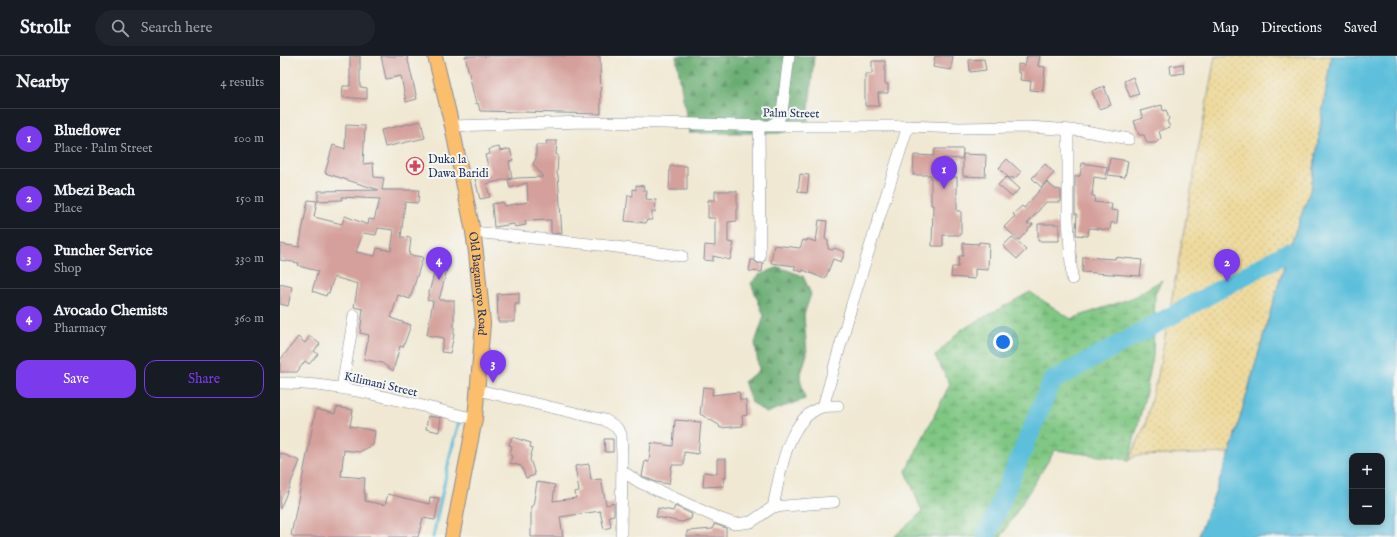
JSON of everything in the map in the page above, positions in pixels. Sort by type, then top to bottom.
[{"type":"main road","name":"Old Bagamoyo Road","points":[[435,56],[452,126],[473,232],[483,323],[475,419],[452,537]]},
{"type":"street","points":[[760,258],[764,126],[777,122],[782,112],[789,56]]},
{"type":"street","name":"Palm Street","points":[[452,126],[585,122],[764,126],[908,126],[959,128],[1030,127],[1068,130],[1129,139]]},
{"type":"street","points":[[822,407],[852,304],[908,126]]},
{"type":"street","points":[[1068,130],[1068,219],[1072,279]]},
{"type":"street","points":[[473,232],[609,246],[682,256]]},
{"type":"street","points":[[342,388],[354,315]]},
{"type":"street","name":"Kilimani Street","points":[[280,383],[300,383],[342,388],[475,419]]},
{"type":"street","points":[[478,390],[605,420],[616,427],[621,434],[621,537]]},
{"type":"street","points":[[773,507],[788,445],[795,431],[807,416],[822,407],[838,406]]},
{"type":"street","points":[[622,471],[639,482],[718,518],[735,524],[751,522],[773,507],[834,502]]},
{"type":"green space","points":[[676,56],[814,56],[808,121],[789,131],[779,133],[689,133]]},
{"type":"green space","points":[[779,267],[803,276],[811,294],[804,315],[807,354],[800,377],[805,399],[766,413],[751,402],[744,381],[759,371],[755,343],[764,316],[751,283],[759,275]]},
{"type":"green space","points":[[1162,280],[1155,293],[1153,356],[1146,392],[1129,460],[1055,450],[1001,537],[894,537],[922,512],[906,471],[950,384],[935,356],[961,330],[1030,292],[1071,319],[1132,298]]},
{"type":"sand","points":[[1215,56],[1331,56],[1311,188],[1288,252],[1230,453],[1136,456],[1129,460],[1145,426],[1158,376]]},
{"type":"water","points":[[1331,56],[1397,56],[1397,537],[1198,537],[1230,453],[1288,252],[1311,188]]},
{"type":"building","points":[[350,56],[360,56],[360,87],[367,88],[367,99],[342,97],[343,86],[350,86]]},
{"type":"building","points":[[381,56],[407,56],[417,99],[406,102],[401,76],[386,79]]},
{"type":"building","points":[[465,56],[600,56],[601,114],[480,111],[478,103],[476,104]]},
{"type":"building","points":[[935,56],[953,56],[951,70],[933,67]]},
{"type":"building","points":[[1027,56],[1040,56],[1038,66],[1045,67],[1043,91],[1030,90],[1031,81],[1020,80],[1021,73],[1018,73],[1018,64],[1025,65]]},
{"type":"building","points":[[984,59],[986,70],[970,72],[969,60]]},
{"type":"building","points":[[872,61],[885,61],[885,84],[888,84],[888,93],[878,93],[879,106],[865,106],[865,74],[872,74]]},
{"type":"building","points":[[1183,64],[1184,73],[1171,75],[1170,66]]},
{"type":"building","points":[[1133,77],[1139,94],[1130,97],[1124,81]]},
{"type":"building","points":[[1104,86],[1111,105],[1099,109],[1092,91]]},
{"type":"building","points":[[1162,105],[1163,111],[1166,110],[1169,119],[1167,121],[1170,127],[1159,131],[1161,138],[1156,143],[1147,143],[1144,135],[1139,135],[1134,121],[1143,118],[1140,111]]},
{"type":"building","points":[[421,121],[425,138],[385,147],[381,130]]},
{"type":"building","points":[[346,125],[365,126],[363,164],[373,163],[374,177],[384,178],[382,190],[419,190],[418,203],[405,202],[401,237],[411,238],[409,255],[423,257],[410,299],[398,295],[391,318],[411,325],[403,347],[400,346],[393,371],[382,363],[364,359],[369,335],[360,333],[363,309],[354,307],[358,284],[334,277],[329,293],[327,293],[326,296],[312,291],[318,271],[302,267],[298,265],[299,263],[280,260],[280,244],[299,247],[308,200],[317,201],[314,217],[342,224],[345,216],[368,225],[369,219],[374,220],[380,199],[342,197],[342,200],[318,201],[318,191],[379,190],[325,173],[333,145],[345,149]],"holes":[[[378,228],[394,230],[391,251],[377,248],[375,256],[356,252],[363,233],[376,235]]]},
{"type":"building","points":[[546,141],[557,141],[557,175],[562,234],[551,233],[551,220],[525,221],[526,225],[515,227],[514,224],[494,227],[492,204],[503,202],[504,206],[528,202],[527,183],[510,188],[508,180],[517,178],[543,177],[533,164],[536,158],[536,145],[547,145]]},
{"type":"building","points":[[499,147],[500,151],[510,149],[513,160],[509,161],[512,178],[486,184],[490,197],[480,199],[475,179],[490,173],[485,155],[490,154],[489,149]]},
{"type":"building","points":[[935,149],[963,149],[962,159],[943,158],[943,177],[957,177],[957,211],[961,211],[961,235],[943,235],[943,246],[932,246],[933,205],[931,205],[931,175],[913,175],[914,155],[934,156]]},
{"type":"building","points":[[963,154],[986,155],[985,177],[963,176]]},
{"type":"building","points":[[1110,158],[1128,161],[1125,177],[1108,175]]},
{"type":"building","points":[[1007,159],[1021,172],[1015,178],[1009,178],[999,168]]},
{"type":"building","points":[[1082,163],[1107,167],[1106,179],[1094,177],[1092,196],[1095,196],[1094,202],[1112,204],[1111,210],[1118,211],[1117,223],[1111,223],[1110,230],[1089,228],[1088,236],[1076,235],[1077,214],[1075,214],[1075,176],[1080,176]]},
{"type":"building","points":[[1045,164],[1054,173],[1041,187],[1032,178]]},
{"type":"building","points":[[670,166],[687,166],[687,190],[669,190]]},
{"type":"building","points":[[800,174],[809,175],[807,193],[798,192]]},
{"type":"building","points":[[1006,177],[1019,189],[1012,197],[998,185]]},
{"type":"building","points":[[1047,182],[1055,189],[1061,190],[1061,202],[1046,202],[1027,224],[1033,224],[1019,240],[1004,227],[1015,216],[1013,214],[1022,206],[1024,208]]},
{"type":"building","points":[[636,185],[644,186],[643,190],[647,191],[646,199],[656,200],[655,212],[652,212],[652,220],[647,220],[646,223],[625,221],[628,195],[633,196],[633,189],[636,190]]},
{"type":"building","points":[[715,191],[737,191],[737,221],[728,222],[728,242],[734,243],[730,260],[713,256],[713,261],[704,260],[705,245],[715,246],[715,218],[708,218],[708,200],[715,200]]},
{"type":"building","points":[[819,220],[827,221],[825,239],[828,241],[828,249],[833,250],[834,248],[845,252],[841,262],[833,259],[825,279],[803,270],[802,272],[794,269],[796,266],[771,263],[774,245],[800,248],[803,240],[807,241],[807,239],[816,242]]},
{"type":"building","points":[[1038,224],[1059,224],[1059,241],[1038,241]]},
{"type":"building","points":[[1012,237],[1026,250],[1017,259],[1003,246]]},
{"type":"building","points":[[979,242],[989,243],[988,270],[975,269],[975,279],[951,277],[952,267],[958,267],[959,256],[963,256],[963,243],[979,244]]},
{"type":"building","points":[[1083,257],[1115,259],[1115,257],[1142,260],[1140,276],[1082,272]]},
{"type":"building","points":[[438,259],[449,262],[439,300],[454,300],[454,335],[450,353],[441,352],[444,338],[427,335],[433,301],[427,300]]},
{"type":"building","points":[[751,260],[754,260],[757,263],[763,263],[762,272],[749,271]]},
{"type":"building","points":[[280,284],[292,287],[288,306],[280,304]]},
{"type":"building","points":[[519,293],[519,304],[515,304],[515,322],[498,322],[497,294]]},
{"type":"building","points":[[310,336],[320,344],[314,351],[318,354],[309,364],[305,361],[297,372],[280,372],[280,360],[298,337],[305,343]]},
{"type":"building","points":[[703,387],[713,388],[712,395],[739,392],[740,400],[746,400],[747,415],[742,416],[743,426],[720,428],[719,425],[700,414]]},
{"type":"building","points":[[337,407],[353,410],[350,426],[375,431],[373,445],[359,452],[344,450],[341,476],[365,478],[365,501],[385,505],[388,494],[429,504],[430,497],[439,498],[435,520],[423,518],[418,537],[295,537],[291,535],[316,409],[335,414]]},
{"type":"building","points":[[428,416],[441,418],[439,432],[426,429]]},
{"type":"building","points":[[675,420],[701,422],[698,454],[684,452],[684,465],[672,465],[669,484],[656,482],[642,476],[645,461],[649,462],[651,443],[673,446]]},
{"type":"building","points":[[512,437],[531,443],[530,447],[533,448],[530,459],[535,475],[526,478],[521,466],[510,463],[512,446],[509,445]]},
{"type":"building","points":[[604,439],[613,439],[613,452],[605,452]]},
{"type":"building","points":[[280,453],[300,461],[280,509]]},
{"type":"building","points":[[717,459],[726,459],[726,478],[723,477],[724,486],[703,487],[704,472],[717,474]]},
{"type":"building","points":[[589,464],[591,480],[601,479],[606,505],[614,503],[614,515],[609,516],[611,527],[604,529],[600,511],[560,517],[563,537],[531,537],[531,506],[533,506],[537,482],[555,485],[553,501],[576,498],[575,492],[579,491],[575,466]]},
{"type":"building","points":[[675,506],[692,514],[691,519],[682,522],[656,517],[658,508],[673,511]]},
{"type":"building","points":[[714,524],[726,528],[726,537],[687,537],[687,531],[713,529]]},
{"type":"waterway","points":[[986,537],[1052,381],[1288,252]]},
{"type":"waterway","points":[[433,537],[450,456],[459,422]]},
{"type":"place","name":"Duka la Dawa Baridi","points":[[415,166]]},
{"type":"place","name":"Blueflower","points":[[944,189]]},
{"type":"place","name":"Avocado Chemists","points":[[439,280]]},
{"type":"place","name":"Mbezi Beach","points":[[1227,282]]},
{"type":"place","name":"Puncher Service","points":[[493,383]]}]
